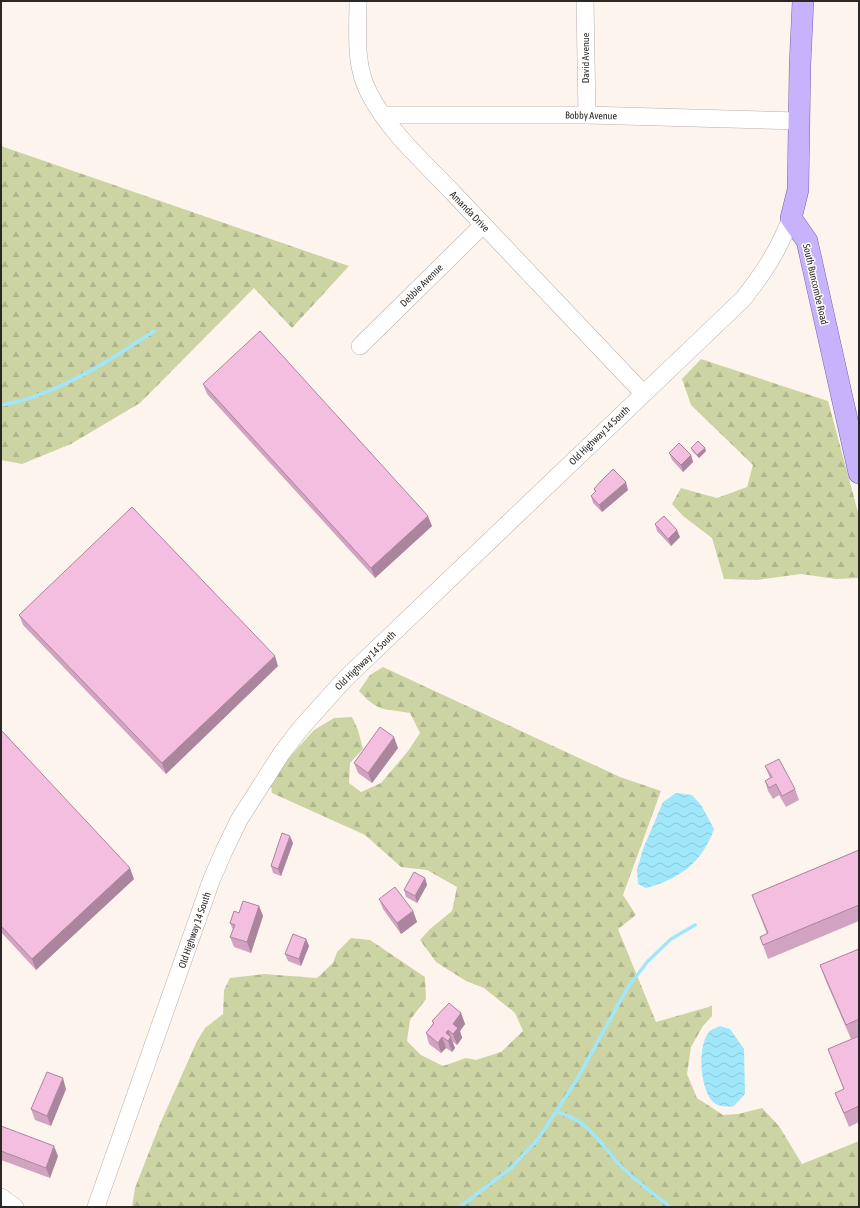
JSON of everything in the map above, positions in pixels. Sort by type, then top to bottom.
[{"type":"main road","points":[[791,218],[798,190],[803,1]]},
{"type":"main road","name":"South Buncombe Road","points":[[791,218],[807,241],[859,473]]},
{"type":"street","name":"Amanda Drive","points":[[358,1],[359,64],[368,93],[383,115],[414,152],[643,393]]},
{"type":"street","name":"David Avenue","points":[[585,1],[587,115]]},
{"type":"street","name":"Bobby Avenue","points":[[383,115],[587,115],[799,121]]},
{"type":"street","name":"Old Highway 14 South","points":[[96,1207],[211,881],[238,823],[265,777],[301,728],[345,679],[743,299],[762,275],[780,247],[791,218]]},
{"type":"street","name":"Debbie Avenue","points":[[360,346],[483,225]]},
{"type":"street","points":[[1,1197],[15,1207]]},
{"type":"green space","points":[[1,146],[349,266],[292,328],[254,288],[140,403],[71,444],[22,464],[1,460]]},
{"type":"green space","points":[[701,359],[828,401],[859,516],[859,578],[836,579],[801,574],[757,580],[724,579],[712,538],[683,516],[672,504],[681,488],[717,498],[747,487],[753,465],[691,405],[682,379]]},
{"type":"green space","points":[[383,667],[620,777],[661,791],[623,895],[636,915],[618,929],[656,1022],[712,1006],[712,1016],[703,1026],[691,1047],[687,1074],[697,1098],[723,1115],[738,1114],[762,1108],[779,1126],[802,1164],[859,1141],[859,1207],[132,1207],[135,1188],[160,1124],[197,1041],[205,1028],[223,1014],[224,990],[230,978],[264,974],[317,978],[333,963],[337,952],[351,938],[370,940],[425,977],[426,999],[410,1020],[407,1041],[421,1055],[443,1066],[466,1058],[476,1060],[501,1052],[523,1031],[515,1013],[484,988],[466,981],[436,962],[420,940],[430,929],[452,911],[457,887],[427,870],[401,867],[365,835],[272,793],[271,785],[287,760],[314,730],[334,718],[352,717],[358,730],[363,749],[350,763],[349,783],[361,792],[381,783],[408,751],[420,733],[410,713],[387,710],[377,706],[359,691],[370,675]]},
{"type":"water","points":[[676,793],[692,795],[701,805],[714,829],[703,851],[688,868],[669,880],[646,888],[638,884],[637,870],[643,849],[663,802]]},
{"type":"water","points":[[720,1026],[730,1029],[744,1049],[745,1094],[734,1106],[723,1106],[713,1102],[705,1088],[703,1078],[702,1057],[705,1038],[710,1031]]},
{"type":"building","points":[[260,331],[428,516],[371,568],[203,384]]},
{"type":"building","points":[[698,441],[705,448],[697,455],[691,448]]},
{"type":"building","points":[[679,443],[691,455],[681,465],[669,453]]},
{"type":"building","points":[[613,469],[626,482],[599,505],[591,496],[596,491],[594,489]]},
{"type":"building","points":[[132,507],[275,656],[162,763],[19,615]]},
{"type":"building","points":[[664,516],[677,530],[668,539],[655,524]]},
{"type":"building","points":[[380,727],[394,737],[368,773],[354,763]]},
{"type":"building","points":[[1,730],[130,868],[32,959],[1,926]]},
{"type":"building","points":[[779,759],[795,789],[782,796],[776,784],[769,788],[765,781],[772,777],[765,766]]},
{"type":"building","points":[[282,833],[290,836],[278,869],[271,866]]},
{"type":"building","points":[[859,850],[859,905],[763,945],[760,937],[768,933],[752,895]]},
{"type":"building","points":[[414,872],[425,878],[415,896],[404,890]]},
{"type":"building","points":[[395,887],[413,911],[397,923],[379,899]]},
{"type":"building","points":[[243,901],[259,906],[247,942],[230,937],[235,925],[230,923],[234,911],[239,913]]},
{"type":"building","points":[[293,934],[306,939],[299,959],[285,954]]},
{"type":"building","points":[[859,949],[859,1019],[846,1025],[820,965]]},
{"type":"building","points":[[449,1003],[461,1013],[453,1024],[458,1028],[453,1034],[448,1030],[446,1033],[451,1037],[448,1041],[442,1037],[438,1043],[426,1033],[434,1023],[432,1021]]},
{"type":"building","points":[[859,1036],[859,1106],[844,1113],[835,1093],[844,1089],[828,1049]]},
{"type":"building","points":[[47,1072],[63,1078],[47,1116],[31,1109]]},
{"type":"building","points":[[1,1126],[54,1146],[46,1168],[1,1151]]},
{"type":"waterway","points":[[1,405],[21,401],[61,386],[119,354],[154,331]]},
{"type":"waterway","points":[[460,1207],[512,1167],[538,1139],[576,1081],[628,987],[648,961],[671,939],[695,925]]},
{"type":"waterway","points":[[557,1112],[569,1116],[588,1128],[624,1169],[670,1207]]}]
